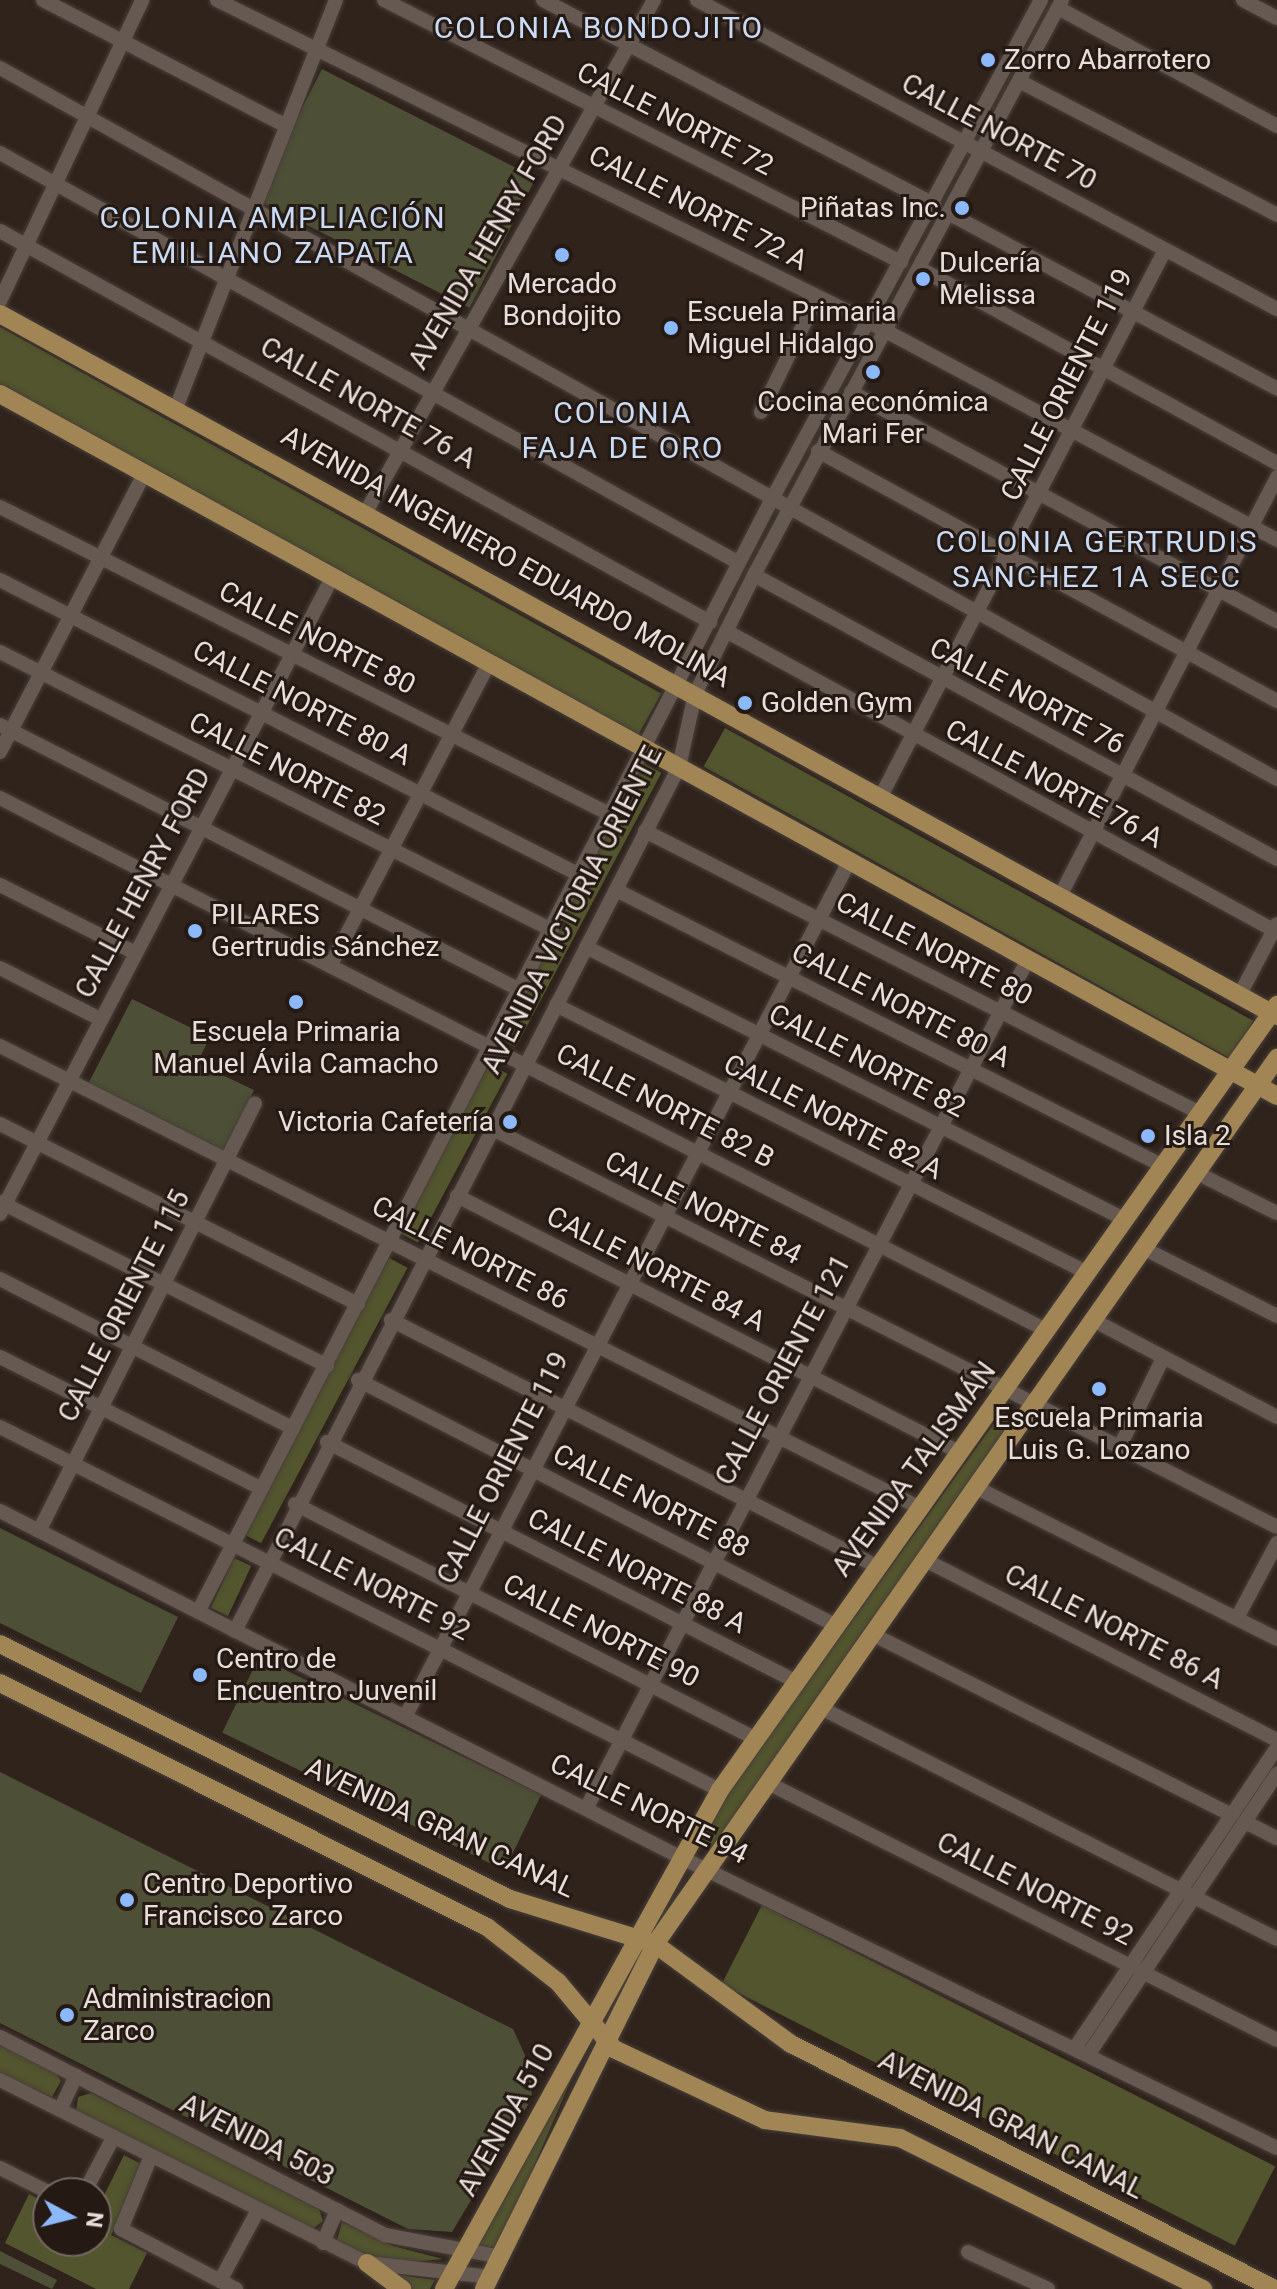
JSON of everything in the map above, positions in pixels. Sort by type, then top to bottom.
[{"type":"main road","name":"AVENIDA INGENIERO EDUARDO MOLINA","points":[[0,314],[367,510],[880,798],[1239,996],[1275,1012]]},
{"type":"main road","points":[[0,394],[1277,1096]]},
{"type":"main road","name":"AVENIDA TALISMÁN","points":[[625,1982],[635,1941],[678,1856],[720,1790],[918,1507],[1007,1390],[1231,1069],[1275,1012]]},
{"type":"main road","points":[[625,1982],[979,1489],[1034,1404],[1259,1086],[1277,1059],[1252,1042]]},
{"type":"main road","name":"AVENIDA GRAN CANAL","points":[[0,1644],[510,1899],[635,1941],[655,1944],[791,2044],[1275,2289]]},
{"type":"main road","points":[[0,1683],[487,1927],[534,1959],[606,2039],[765,2120],[900,2138],[1203,2289]]},
{"type":"main road","name":"AVENIDA 510","points":[[447,2283],[593,2023],[625,1982]]},
{"type":"main road","name":"AVENIDA 510","points":[[488,2283],[606,2039],[625,1982]]},
{"type":"main road","points":[[367,2263],[402,2289]]},
{"type":"street","points":[[43,0],[286,126]]},
{"type":"street","points":[[0,301],[142,0]]},
{"type":"street","name":"CALLE NORTE 72 A","points":[[217,0],[869,322],[1277,540]]},
{"type":"street","points":[[176,408],[336,0]]},
{"type":"street","name":"CALLE NORTE 72","points":[[384,0],[901,262]]},
{"type":"street","points":[[543,0],[934,204]]},
{"type":"street","name":"AVENIDA HENRY FORD","points":[[367,510],[654,0]]},
{"type":"street","name":"CALLE NORTE 70","points":[[697,0],[1277,309]]},
{"type":"street","name":"AVENIDA VICTORIA ORIENTE","points":[[235,1631],[267,1559],[358,1380],[424,1260],[679,767],[687,690],[710,622],[739,563],[1041,0]]},
{"type":"street","points":[[1243,0],[1277,18]]},
{"type":"street","points":[[1060,4],[1277,126]]},
{"type":"street","name":"AVENIDA VICTORIA ORIENTE","points":[[198,1612],[611,815],[648,750],[726,631],[818,451],[886,331],[1060,4]]},
{"type":"street","points":[[0,68],[469,328],[975,617],[1277,779]]},
{"type":"street","points":[[1019,81],[1277,215]]},
{"type":"street","points":[[0,153],[739,563]]},
{"type":"street","points":[[948,213],[1277,389]]},
{"type":"street","name":"CALLE NORTE 76 A","points":[[0,231],[710,622]]},
{"type":"street","name":"CALLE ORIENTE 119","points":[[880,798],[1165,250]]},
{"type":"street","points":[[919,268],[1277,463]]},
{"type":"street","points":[[761,412],[817,297]]},
{"type":"street","points":[[851,392],[1277,621]]},
{"type":"street","points":[[818,451],[1277,701]]},
{"type":"street","points":[[0,752],[6,728],[41,673],[144,474]]},
{"type":"street","points":[[1060,896],[1277,477]]},
{"type":"street","name":"CALLE NORTE 80","points":[[0,507],[611,815]]},
{"type":"street","name":"CALLE NORTE 76","points":[[754,575],[941,680],[1277,859]]},
{"type":"street","name":"CALLE HENRY FORD","points":[[2,1207],[333,576]]},
{"type":"street","name":"CALLE NORTE 80 A","points":[[0,580],[580,875]]},
{"type":"street","name":"CALLE NORTE 76 A","points":[[726,631],[910,737],[1276,929]]},
{"type":"street","name":"CALLE NORTE 82","points":[[0,652],[552,930]]},
{"type":"street","points":[[330,966],[489,663]]},
{"type":"street","points":[[6,728],[520,990]]},
{"type":"street","name":"CALLE NORTE 82 B","points":[[0,798],[1048,1331]]},
{"type":"street","name":"CALLE NORTE 80","points":[[645,831],[1200,1113]]},
{"type":"street","name":"CALLE ORIENTE 119","points":[[405,1717],[439,1646],[849,862]]},
{"type":"street","points":[[0,885],[135,953]]},
{"type":"street","name":"CALLE NORTE 80 A","points":[[616,890],[1163,1166]]},
{"type":"street","points":[[1239,996],[1276,929]]},
{"type":"street","name":"CALLE NORTE 82","points":[[586,947],[1126,1220]]},
{"type":"street","name":"CALLE ORIENTE 121","points":[[587,1807],[1028,959]]},
{"type":"street","points":[[0,968],[100,1019]]},
{"type":"street","name":"CALLE NORTE 82 A","points":[[556,1005],[1088,1273]]},
{"type":"street","name":"CALLE NORTE 86","points":[[0,1046],[918,1507]]},
{"type":"street","name":"CALLE ORIENTE 115","points":[[39,1531],[255,1104]]},
{"type":"street","points":[[0,1124],[358,1304]]},
{"type":"street","name":"CALLE NORTE 84","points":[[491,1128],[1277,1527]]},
{"type":"street","points":[[1199,1174],[1277,1213]]},
{"type":"street","name":"CALLE NORTE 84 A","points":[[457,1196],[961,1453]]},
{"type":"street","points":[[2,1207],[327,1366]]},
{"type":"street","points":[[1145,1249],[1277,1316]]},
{"type":"street","points":[[0,1279],[293,1428]]},
{"type":"street","points":[[391,1320],[876,1566]]},
{"type":"street","points":[[1095,1321],[1277,1417]]},
{"type":"street","points":[[0,1357],[262,1489]]},
{"type":"street","points":[[1119,1448],[1163,1358]]},
{"type":"street","name":"CALLE NORTE 88","points":[[358,1380],[835,1625]]},
{"type":"street","name":"CALLE NORTE 92","points":[[0,1427],[720,1790]]},
{"type":"street","name":"CALLE NORTE 88 A","points":[[327,1442],[795,1681]]},
{"type":"street","points":[[979,1489],[1277,1639]]},
{"type":"street","name":"CALLE NORTE 90","points":[[295,1504],[756,1739]]},
{"type":"street","name":"CALLE NORTE 94","points":[[0,1511],[587,1807],[678,1856],[709,1867],[1277,2148]]},
{"type":"street","points":[[1237,1618],[1277,1543]]},
{"type":"street","name":"CALLE NORTE 86 A","points":[[927,1561],[1277,1740]]},
{"type":"street","points":[[874,1635],[1277,1838]]},
{"type":"street","points":[[823,1709],[1277,1939]]},
{"type":"street","points":[[1082,2052],[1239,1818],[1277,1747]]},
{"type":"street","points":[[1239,1818],[1277,1774]]},
{"type":"street","name":"CALLE NORTE 92","points":[[770,1784],[1277,2040]]},
{"type":"street","name":"AVENIDA 503","points":[[0,2037],[402,2241],[501,2257]]},
{"type":"street","points":[[60,2110],[76,2075]]},
{"type":"street","points":[[0,2080],[367,2263],[447,2283],[488,2283]]},
{"type":"street","points":[[92,2177],[114,2136]]},
{"type":"street","points":[[151,2156],[119,2226],[236,2289]]},
{"type":"street","points":[[0,2168],[32,2184]]},
{"type":"street","points":[[220,2281],[258,2210]]},
{"type":"street","points":[[323,2243],[337,2210]]},
{"type":"street","points":[[968,2252],[1048,2289]]},
{"type":"green space","points":[[322,69],[536,178],[470,308],[256,199]]},
{"type":"green space","points":[[0,327],[661,694],[633,744],[0,393]]},
{"type":"green space","points":[[725,728],[1253,1021],[1232,1059],[704,766]]},
{"type":"green space","points":[[643,763],[662,773],[516,1047],[497,1038]]},
{"type":"green space","points":[[132,999],[210,1037],[197,1063],[254,1090],[225,1152],[88,1084]]},
{"type":"green space","points":[[489,1064],[508,1074],[418,1243],[399,1233]]},
{"type":"green space","points":[[389,1258],[408,1268],[261,1543],[243,1533]]},
{"type":"green space","points":[[1003,1411],[1012,1421],[712,1850],[701,1847],[699,1838],[722,1801]]},
{"type":"green space","points":[[0,1528],[178,1617],[141,1693],[0,1623]]},
{"type":"green space","points":[[234,1558],[251,1566],[228,1616],[211,1608]]},
{"type":"green space","points":[[259,1657],[541,1795],[504,1870],[222,1732]]},
{"type":"green space","name":"Centro Deportivo Francisco Zarco","points":[[0,1772],[513,2029],[530,2066],[532,2098],[452,2232],[408,2229],[0,2023]]},
{"type":"green space","points":[[762,1905],[1275,2166],[1235,2246],[722,1984]]},
{"type":"green space","points":[[0,2045],[56,2073],[61,2081],[52,2097],[0,2073]]},
{"type":"green space","points":[[572,2077],[500,2247],[474,2248]]},
{"type":"green space","points":[[91,2093],[318,2206],[323,2221],[311,2230],[76,2112],[78,2097]]},
{"type":"green space","points":[[124,2155],[145,2166],[112,2233],[112,2179]]},
{"type":"green space","points":[[29,2194],[32,2196],[32,2257],[5,2243]]},
{"type":"green space","points":[[342,2222],[393,2246],[443,2259],[390,2264],[336,2244]]},
{"type":"green space","points":[[112,2236],[147,2253],[129,2289],[96,2289],[33,2257],[112,2257]]},
{"type":"green space","points":[[0,2251],[57,2280],[52,2289],[0,2264]]},
{"type":"green space","points":[[398,2275],[435,2280],[430,2289],[412,2289]]},
{"type":"place","name":"Zorro Abarrotero","points":[[988,60]]},
{"type":"place","name":"Piñatas Inc.","points":[[962,208]]},
{"type":"place","name":"Mercado Bondojito","points":[[562,255]]},
{"type":"place","name":"Dulcería Melissa","points":[[923,279]]},
{"type":"place","name":"Escuela Primaria Miguel Hidalgo","points":[[671,328]]},
{"type":"place","name":"Cocina económica Mari Fer","points":[[873,372]]},
{"type":"place","name":"Golden Gym","points":[[745,703]]},
{"type":"place","name":"PILARES Gertrudis Sánchez","points":[[195,931]]},
{"type":"place","name":"Escuela Primaria Manuel Ávila Camacho","points":[[296,1002]]},
{"type":"place","name":"Victoria Cafetería","points":[[510,1122]]},
{"type":"place","name":"Isla 2","points":[[1148,1136]]},
{"type":"place","name":"Escuela Primaria Luis G. Lozano","points":[[1099,1389]]},
{"type":"place","name":"Centro de Encuentro Juvenil","points":[[200,1675]]},
{"type":"place","name":"Centro Deportivo Francisco Zarco","points":[[127,1900]]},
{"type":"place","name":"Administracion Zarco","points":[[67,2015]]},
{"type":"district","name":"COLONIA BONDOJITO","points":[[599,28]]},
{"type":"district","name":"COLONIA AMPLIACIÓN EMILIANO ZAPATA","points":[[273,235]]},
{"type":"district","name":"COLONIA FAJA DE ORO","points":[[623,430]]},
{"type":"district","name":"COLONIA GERTRUDIS SANCHEZ 1A SECC","points":[[1097,559]]}]
